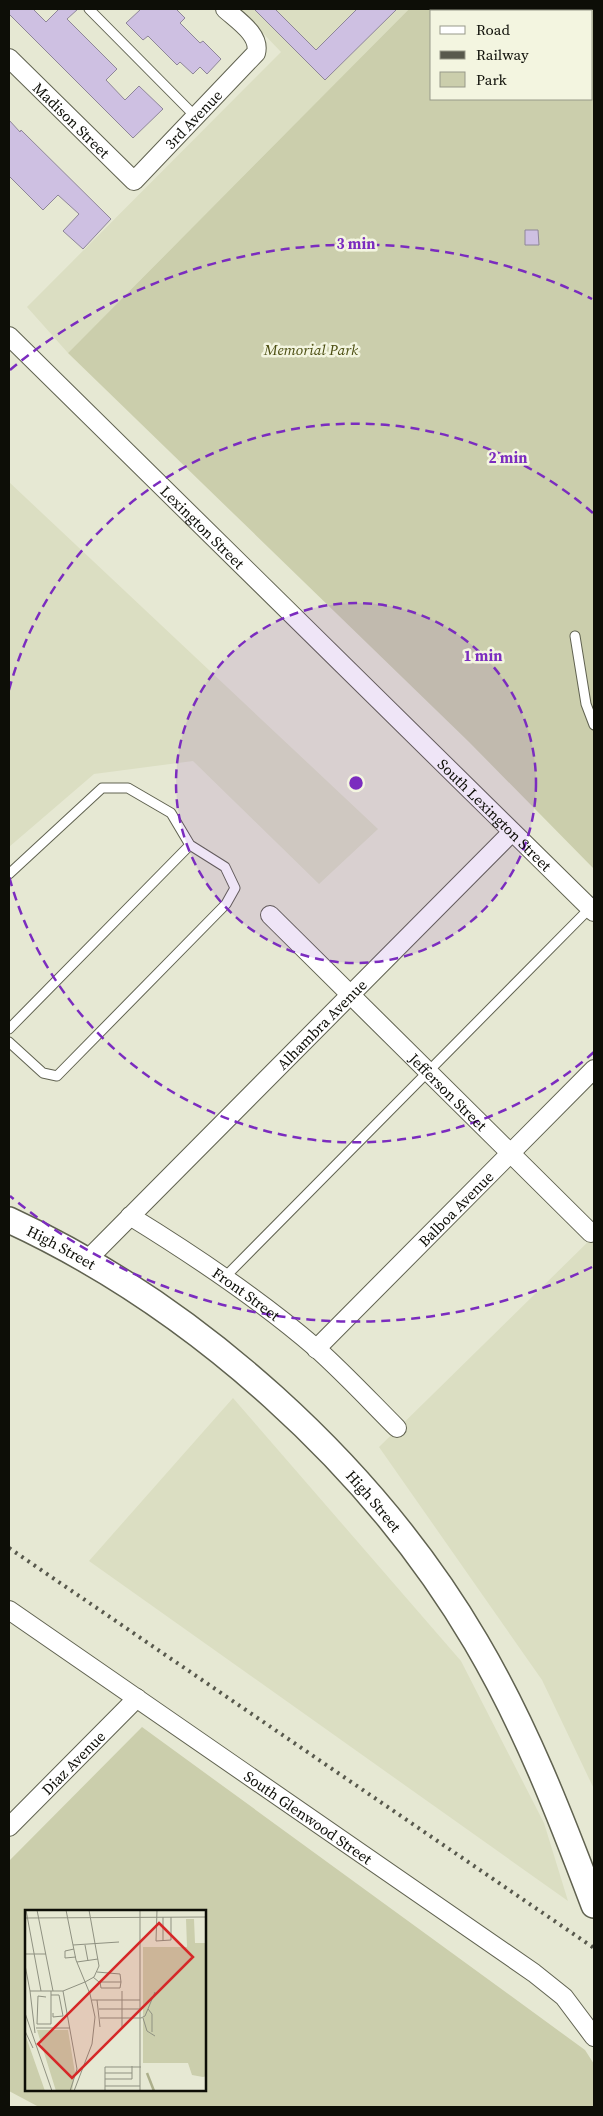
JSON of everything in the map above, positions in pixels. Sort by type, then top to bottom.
[{"type":"main road","name":"High Street","points":[[9,1220],[86,1261],[203,1339],[259,1383],[353,1475],[390,1517],[435,1578],[476,1642],[521,1725],[556,1804],[594,1905]]},
{"type":"street","name":"3rd Avenue","points":[[134,181],[194,115],[253,57],[257,49],[256,41],[225,9]]},
{"type":"street","name":"Madison Street","points":[[9,58],[134,181]]},
{"type":"street","name":"Lexington Street","points":[[9,336],[396,718]]},
{"type":"street","name":"South Lexington Street","points":[[396,718],[592,910]]},
{"type":"street","name":"Alhambra Avenue","points":[[130,1216],[512,832]]},
{"type":"street","name":"Jefferson Street","points":[[270,915],[591,1233]]},
{"type":"street","name":"Balboa Avenue","points":[[316,1349],[594,1069]]},
{"type":"street","points":[[86,1261],[130,1216]]},
{"type":"street","name":"Front Street","points":[[130,1216],[225,1277],[316,1349],[397,1428]]},
{"type":"street","name":"South Glenwood Street","points":[[9,1610],[534,1973],[564,1997],[594,2037]]},
{"type":"street","name":"Diaz Avenue","points":[[9,1827],[137,1698]]},
{"type":"lane","points":[[89,9],[194,115]]},
{"type":"lane","points":[[575,636],[586,704],[594,725]]},
{"type":"lane","points":[[9,874],[102,788],[128,788],[172,813],[190,845],[225,867],[235,888],[226,904],[57,1076],[43,1073],[9,1042]]},
{"type":"lane","points":[[9,1029],[190,845]]},
{"type":"lane","points":[[225,1277],[428,1071],[592,910]]},
{"type":"shaded area","points":[[240,9],[409,9],[68,353],[27,307],[281,52]]},
{"type":"shaded area","points":[[9,482],[378,829],[319,884],[193,761],[94,774],[9,847]]},
{"type":"shaded area","points":[[594,1236],[594,1789],[542,1680],[379,1447]]},
{"type":"shaded area","points":[[233,1398],[461,1661],[544,1823],[568,1901],[89,1561]]},
{"type":"green space","name":"Memorial Park","points":[[409,9],[594,9],[594,869],[469,742],[68,353]]},
{"type":"green space","points":[[142,1727],[585,2050],[594,2064],[594,2107],[39,2107],[9,2091],[9,1861]]},
{"type":"building","points":[[9,9],[33,9],[46,22],[59,9],[78,9],[67,19],[117,69],[106,80],[125,100],[139,86],[163,109],[133,138],[9,14]]},
{"type":"building","points":[[141,9],[176,9],[185,18],[180,23],[200,43],[203,41],[221,59],[207,74],[200,67],[193,74],[180,62],[177,65],[148,36],[143,40],[126,23]]},
{"type":"building","points":[[254,9],[275,9],[316,50],[357,9],[397,9],[325,80]]},
{"type":"building","points":[[9,120],[111,219],[83,249],[63,231],[79,214],[58,195],[43,210],[9,176]]},
{"type":"building","points":[[525,230],[538,230],[539,245],[525,245]]},
{"type":"railway","points":[[9,1548],[594,1948]]}]
